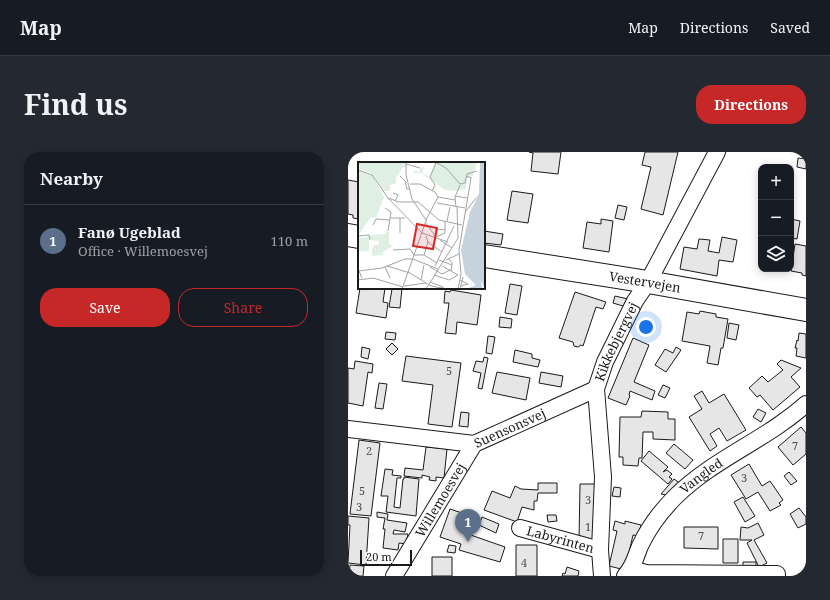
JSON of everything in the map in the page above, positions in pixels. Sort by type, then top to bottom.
[{"type":"street","name":"Kikkebjergvej","points":[[602,576],[600,550],[604,477],[596,389],[605,362],[634,301],[648,282],[717,152]]},
{"type":"street","points":[[348,235],[358,237]]},
{"type":"street","name":"Vestervejen","points":[[485,256],[648,282],[806,310]]},
{"type":"street","name":"Suensonsvej","points":[[348,429],[474,444],[596,389]]},
{"type":"street","name":"Vangled","points":[[628,572],[640,546],[654,522],[673,498],[686,486],[715,465],[794,414],[806,404]]},
{"type":"street","name":"Willemoesvej","points":[[394,576],[474,444]]},
{"type":"street","name":"Labyrinten","points":[[520,528],[600,550]]},
{"type":"street","points":[[628,572],[777,574],[777,576]]},
{"type":"building","points":[[529,152],[561,152],[558,174],[531,171],[533,153]]},
{"type":"building","points":[[645,152],[678,152],[663,215],[641,209],[651,167],[642,165]]},
{"type":"building","points":[[798,158],[806,159],[806,169],[797,167]]},
{"type":"building","points":[[348,180],[358,182],[358,219],[353,218],[353,215],[348,214]]},
{"type":"building","points":[[512,191],[533,194],[528,223],[507,220]]},
{"type":"building","points":[[618,205],[627,207],[624,220],[615,218]]},
{"type":"building","points":[[601,219],[613,221],[609,252],[583,248],[587,222],[601,224]]},
{"type":"building","points":[[794,220],[800,221],[797,239],[794,238]]},
{"type":"building","points":[[485,231],[503,234],[501,245],[485,243]]},
{"type":"building","points":[[722,237],[737,240],[733,262],[719,260],[717,276],[680,269],[684,247],[697,249],[699,239],[710,240],[708,251],[719,253]]},
{"type":"building","points":[[795,244],[806,246],[806,276],[802,275],[802,273],[794,272]]},
{"type":"building","points":[[510,284],[522,286],[517,315],[505,313]]},
{"type":"building","points":[[360,289],[385,289],[383,302],[388,303],[386,318],[356,313]]},
{"type":"building","points":[[392,289],[402,289],[400,308],[389,307]]},
{"type":"building","points":[[451,290],[481,295],[477,325],[457,322],[456,334],[445,333],[449,303],[444,303],[445,291],[450,292]]},
{"type":"building","points":[[575,292],[606,302],[603,309],[596,307],[583,346],[581,345],[578,347],[574,346],[573,342],[559,338]]},
{"type":"building","points":[[615,296],[628,299],[626,307],[613,303]]},
{"type":"building","points":[[700,311],[716,314],[716,317],[728,319],[723,348],[721,348],[718,365],[707,363],[710,346],[682,341],[687,312],[699,314]]},
{"type":"building","points":[[500,317],[512,319],[511,328],[499,327]]},
{"type":"building","points":[[729,323],[739,325],[736,340],[727,338]]},
{"type":"building","points":[[386,332],[396,333],[395,340],[385,339]]},
{"type":"building","points":[[799,333],[806,334],[806,358],[796,356],[797,348],[795,348]]},
{"type":"building","points":[[488,336],[495,337],[492,354],[486,353]]},
{"type":"building","points":[[633,338],[649,345],[634,382],[655,391],[652,400],[630,391],[630,396],[626,405],[608,398]]},
{"type":"building","points":[[392,343],[398,349],[392,355],[386,349]]},
{"type":"building","points":[[362,347],[370,349],[368,359],[361,357]]},
{"type":"building","points":[[676,347],[681,350],[666,372],[655,365],[665,349],[673,353]]},
{"type":"building","points":[[515,350],[532,354],[532,358],[540,360],[538,367],[513,362]]},
{"type":"building","points":[[406,356],[461,363],[452,427],[428,424],[433,385],[402,381]]},
{"type":"building","points":[[484,357],[488,358],[482,389],[478,388],[481,373],[473,371],[476,361],[483,362]]},
{"type":"building","points":[[781,360],[801,368],[791,377],[800,387],[773,410],[760,395],[757,397],[749,388],[762,376],[768,382],[783,370],[777,364]]},
{"type":"building","points":[[355,361],[373,364],[372,373],[368,372],[363,406],[348,403],[348,368],[354,369]]},
{"type":"building","points":[[497,372],[530,378],[526,400],[492,393]]},
{"type":"building","points":[[541,372],[563,376],[561,387],[539,383]]},
{"type":"building","points":[[379,383],[387,384],[383,409],[375,408]]},
{"type":"building","points":[[663,385],[670,388],[665,398],[658,395]]},
{"type":"building","points":[[702,391],[709,403],[724,394],[746,430],[727,441],[719,428],[710,434],[717,446],[710,451],[689,417],[702,409],[694,396]]},
{"type":"building","points":[[758,409],[766,413],[761,422],[753,417]]},
{"type":"building","points":[[642,411],[668,412],[668,419],[675,419],[675,440],[653,439],[653,432],[643,432],[642,458],[639,458],[638,466],[623,465],[623,457],[619,457],[620,417],[641,417]]},
{"type":"building","points":[[461,412],[469,413],[468,427],[459,426]]},
{"type":"building","points":[[801,427],[806,433],[806,454],[793,465],[778,447]]},
{"type":"building","points":[[359,440],[380,443],[371,516],[350,514]]},
{"type":"building","points":[[674,444],[693,460],[685,469],[666,453]]},
{"type":"building","points":[[426,447],[447,449],[444,478],[436,477],[436,481],[429,480],[430,477],[422,475],[422,478],[404,476],[405,468],[423,470]]},
{"type":"building","points":[[649,451],[668,467],[663,472],[667,470],[672,474],[669,477],[672,479],[668,484],[641,461]]},
{"type":"building","points":[[749,464],[762,486],[770,481],[783,500],[779,503],[781,505],[770,511],[758,492],[746,499],[731,475]]},
{"type":"building","points":[[385,469],[393,470],[392,475],[401,476],[401,478],[397,478],[394,507],[400,508],[404,477],[419,479],[416,516],[386,512],[388,496],[381,496]]},
{"type":"building","points":[[789,472],[797,481],[791,485],[784,476]]},
{"type":"building","points":[[674,479],[681,484],[671,496],[661,494]]},
{"type":"building","points":[[538,483],[557,483],[557,493],[538,493],[537,501],[534,501],[534,510],[522,507],[517,522],[484,510],[492,491],[510,498],[515,486],[521,489],[538,490]]},
{"type":"building","points":[[580,484],[599,484],[599,540],[579,540]]},
{"type":"building","points":[[614,487],[621,488],[620,497],[612,496]]},
{"type":"building","points":[[743,497],[755,516],[745,522],[734,502]]},
{"type":"building","points":[[799,508],[806,517],[806,524],[798,528],[790,514]]},
{"type":"building","points":[[450,509],[471,516],[465,533],[505,547],[500,562],[459,550],[461,544],[440,537]]},
{"type":"building","points":[[377,512],[388,514],[387,520],[407,523],[405,532],[394,530],[393,534],[408,534],[406,544],[399,543],[398,550],[383,548],[385,529],[383,529],[385,518],[377,517]]},
{"type":"building","points":[[547,515],[556,515],[557,521],[548,522]]},
{"type":"building","points":[[348,516],[369,518],[366,565],[348,563],[350,525],[348,525]]},
{"type":"building","points":[[482,517],[499,524],[496,533],[479,525]]},
{"type":"building","points":[[615,521],[625,524],[625,521],[641,525],[639,536],[633,535],[625,570],[609,566],[617,531],[613,530]]},
{"type":"building","points":[[758,523],[764,535],[754,540],[767,563],[759,567],[747,543],[752,540],[740,540],[741,527],[748,528]]},
{"type":"building","points":[[684,527],[718,527],[718,549],[684,548]]},
{"type":"building","points":[[723,539],[738,539],[738,563],[723,563]]},
{"type":"building","points":[[449,545],[456,546],[455,553],[447,552]]},
{"type":"building","points":[[516,545],[537,545],[537,576],[516,576]]},
{"type":"building","points":[[432,557],[452,557],[452,576],[432,576]]},
{"type":"building","points":[[743,562],[756,562],[756,569],[743,569]]},
{"type":"building","points":[[350,565],[364,566],[363,576],[349,576]]},
{"type":"building","points":[[567,567],[579,571],[578,576],[562,576],[563,573],[565,574]]},
{"type":"place","name":"Fanø Ugeblad","points":[[468,542]]}]
